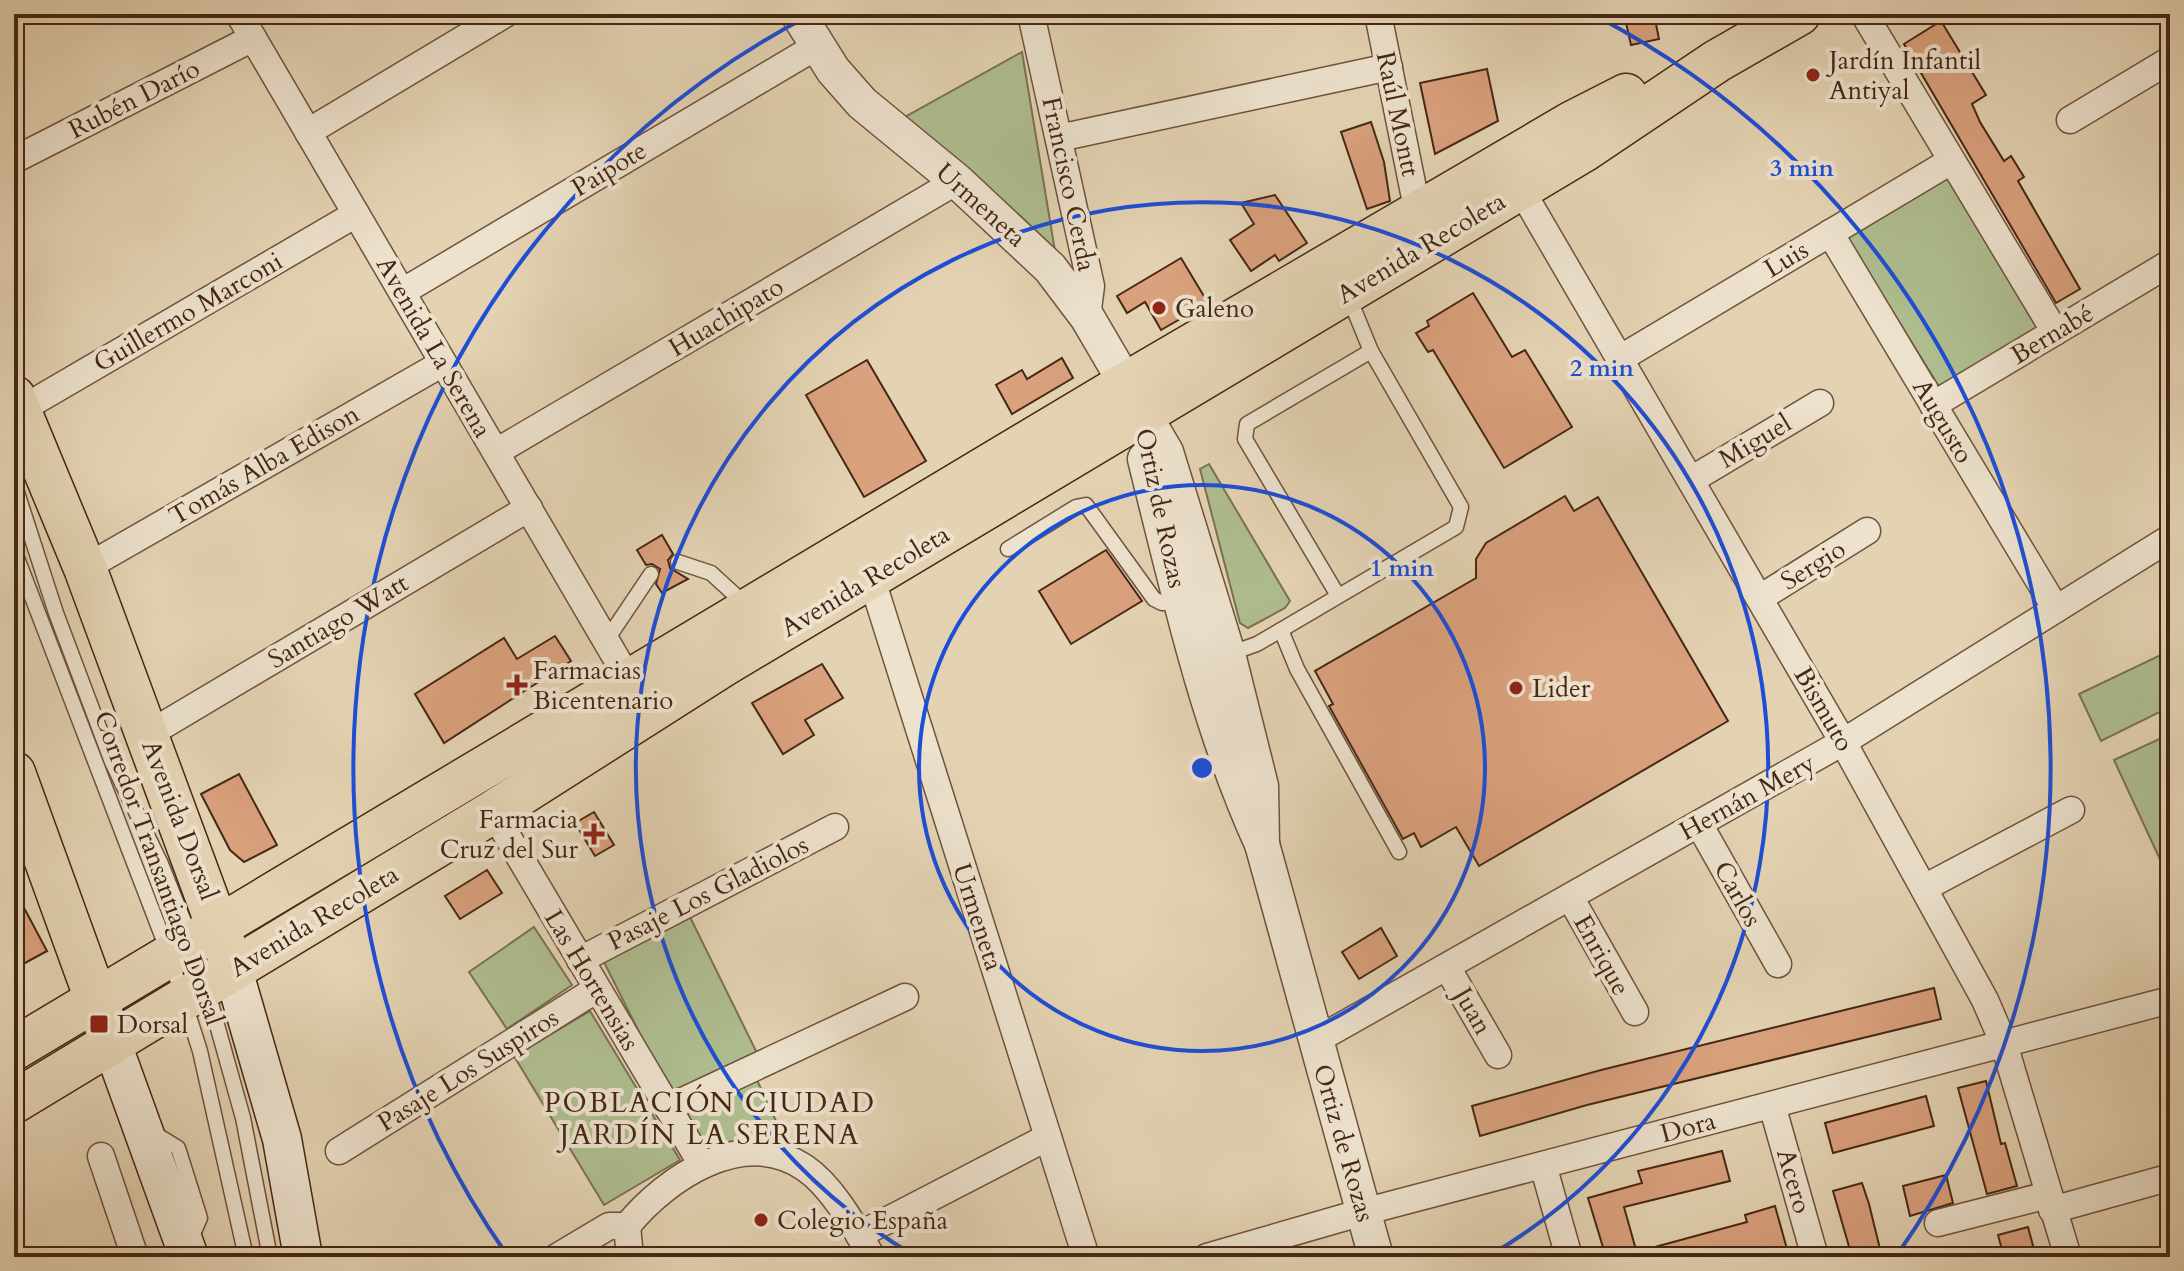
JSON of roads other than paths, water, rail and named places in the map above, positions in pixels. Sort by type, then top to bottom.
[{"type":"main road","name":"Avenida Recoleta","points":[[14,1102],[112,1044],[200,963],[629,680],[886,526],[1347,292],[1520,188],[1787,17]]},
{"type":"main road","name":"Avenida Recoleta","points":[[14,1049],[95,998],[200,963],[493,812],[722,666],[871,577],[1134,399],[1418,213],[1601,107],[1660,80],[1717,61]]},
{"type":"main road","name":"Avenida Dorsal","points":[[17,403],[85,568],[147,735],[200,963],[285,1154],[303,1257]]},
{"type":"main road","points":[[871,577],[870,552],[886,526]]},
{"type":"main road","points":[[14,773],[145,1127],[188,1253]]},
{"type":"street","name":"Avenida La Serena","points":[[239,14],[629,680]]},
{"type":"street","points":[[308,132],[505,14]]},
{"type":"street","name":"Urmeneta","points":[[798,14],[817,46],[862,103],[957,181],[1050,268],[1087,317],[1134,399]]},
{"type":"street","name":"Francisco Cerda","points":[[1018,14],[1040,51]]},
{"type":"street","name":"Francisco Cerda","points":[[1031,14],[1091,286],[1087,317]]},
{"type":"street","name":"Raúl Montt","points":[[1378,14],[1418,213]]},
{"type":"street","points":[[1864,14],[2055,332]]},
{"type":"street","name":"Rubén Darío","points":[[14,160],[253,38]]},
{"type":"street","name":"Paipote","points":[[402,292],[817,46]]},
{"type":"street","points":[[2070,120],[2170,60]]},
{"type":"street","points":[[1059,138],[1389,67]]},
{"type":"street","name":"Luis","points":[[1621,358],[1951,161]]},
{"type":"street","name":"Huachipato","points":[[496,452],[957,181]]},
{"type":"street","name":"Bismuto","points":[[1520,188],[1843,742],[1985,1000],[2004,1044],[2068,1257]]},
{"type":"street","name":"Guillermo Marconi","points":[[17,403],[356,214]]},
{"type":"street","name":"Augusto","points":[[1830,233],[2056,609]]},
{"type":"street","name":"Bernabé","points":[[1933,405],[2170,263]]},
{"type":"street","name":"Tomás Alba Edison","points":[[85,568],[443,363]]},
{"type":"street","name":"Ortiz de Rozas","points":[[1134,399],[1145,459],[1181,602],[1212,653]]},
{"type":"street","name":"Ortiz de Rozas","points":[[1134,399],[1166,452],[1212,653],[1261,786],[1262,844],[1376,1257]]},
{"type":"street","name":"Miguel","points":[[1691,480],[1820,403]]},
{"type":"street","name":"Santiago Watt","points":[[147,735],[529,508]]},
{"type":"street","name":"Sergio","points":[[1760,598],[1867,531]]},
{"type":"street","name":"Hernán Mery","points":[[1315,1041],[1843,742],[2170,538]]},
{"type":"street","name":"Urmeneta","points":[[871,577],[1086,1257]]},
{"type":"street","points":[[1924,888],[2071,810]]},
{"type":"street","name":"Las Hortensias","points":[[493,812],[702,1165]]},
{"type":"street","name":"Carlos","points":[[1699,824],[1778,964]]},
{"type":"street","name":"Pasaje Los Gladiolos","points":[[580,960],[835,827]]},
{"type":"street","name":"Enrique","points":[[1570,897],[1635,1012]]},
{"type":"street","name":"Juan","points":[[1447,967],[1498,1055]]},
{"type":"street","name":"Pasaje Los Suspiros","points":[[339,1151],[597,989]]},
{"type":"street","points":[[668,1108],[905,997]]},
{"type":"street","name":"Dora","points":[[1207,1257],[1363,1212],[2170,1000]]},
{"type":"street","name":"Acero","points":[[1772,1105],[1815,1257]]},
{"type":"street","points":[[630,1257],[627,1226],[643,1207],[702,1165],[733,1153],[777,1154],[806,1168],[866,1246],[1048,1137]]},
{"type":"street","points":[[101,1156],[135,1257]]},
{"type":"street","points":[[1543,1165],[1569,1257]]},
{"type":"street","points":[[1938,1223],[2164,1179]]},
{"type":"street","points":[[557,1257],[609,1226],[627,1226]]},
{"type":"lane","points":[[1212,653],[1257,644],[1337,594],[1456,527],[1461,518],[1461,507],[1371,351],[1347,292]]},
{"type":"lane","points":[[1337,594],[1245,439],[1245,430],[1247,424],[1371,351]]},
{"type":"lane","name":"Corredor Transantiago Dorsal","points":[[14,483],[39,552],[56,613],[112,762],[161,864],[200,963],[243,1118],[270,1257]]},
{"type":"lane","points":[[1008,549],[1076,507],[1086,505],[1154,599],[1162,603],[1181,602]]},
{"type":"lane","name":"Corredor Transantiago Dorsal","points":[[14,550],[200,963],[220,1132],[246,1257]]},
{"type":"lane","points":[[678,562],[711,573],[749,608]]},
{"type":"lane","points":[[606,641],[651,574]]},
{"type":"lane","points":[[1281,630],[1297,669],[1399,852]]},
{"type":"lane","points":[[284,1257],[285,1154]]},
{"type":"place","name":"Jardín Infantil Antiyal","points":[[1813,75]]},
{"type":"place","name":"Galeno","points":[[1159,308]]},
{"type":"place","name":"Farmacias Bicentenario","points":[[517,685]]},
{"type":"place","name":"Lider","points":[[1516,688]]},
{"type":"place","name":"Farmacia Cruz del Sur","points":[[594,834]]},
{"type":"place","name":"Dorsal","points":[[99,1024]]},
{"type":"place","name":"Colegio España","points":[[761,1220]]},
{"type":"district","name":"POBLACIÓN CIUDAD JARDÍN LA SERENA","points":[[710,1119]]}]
